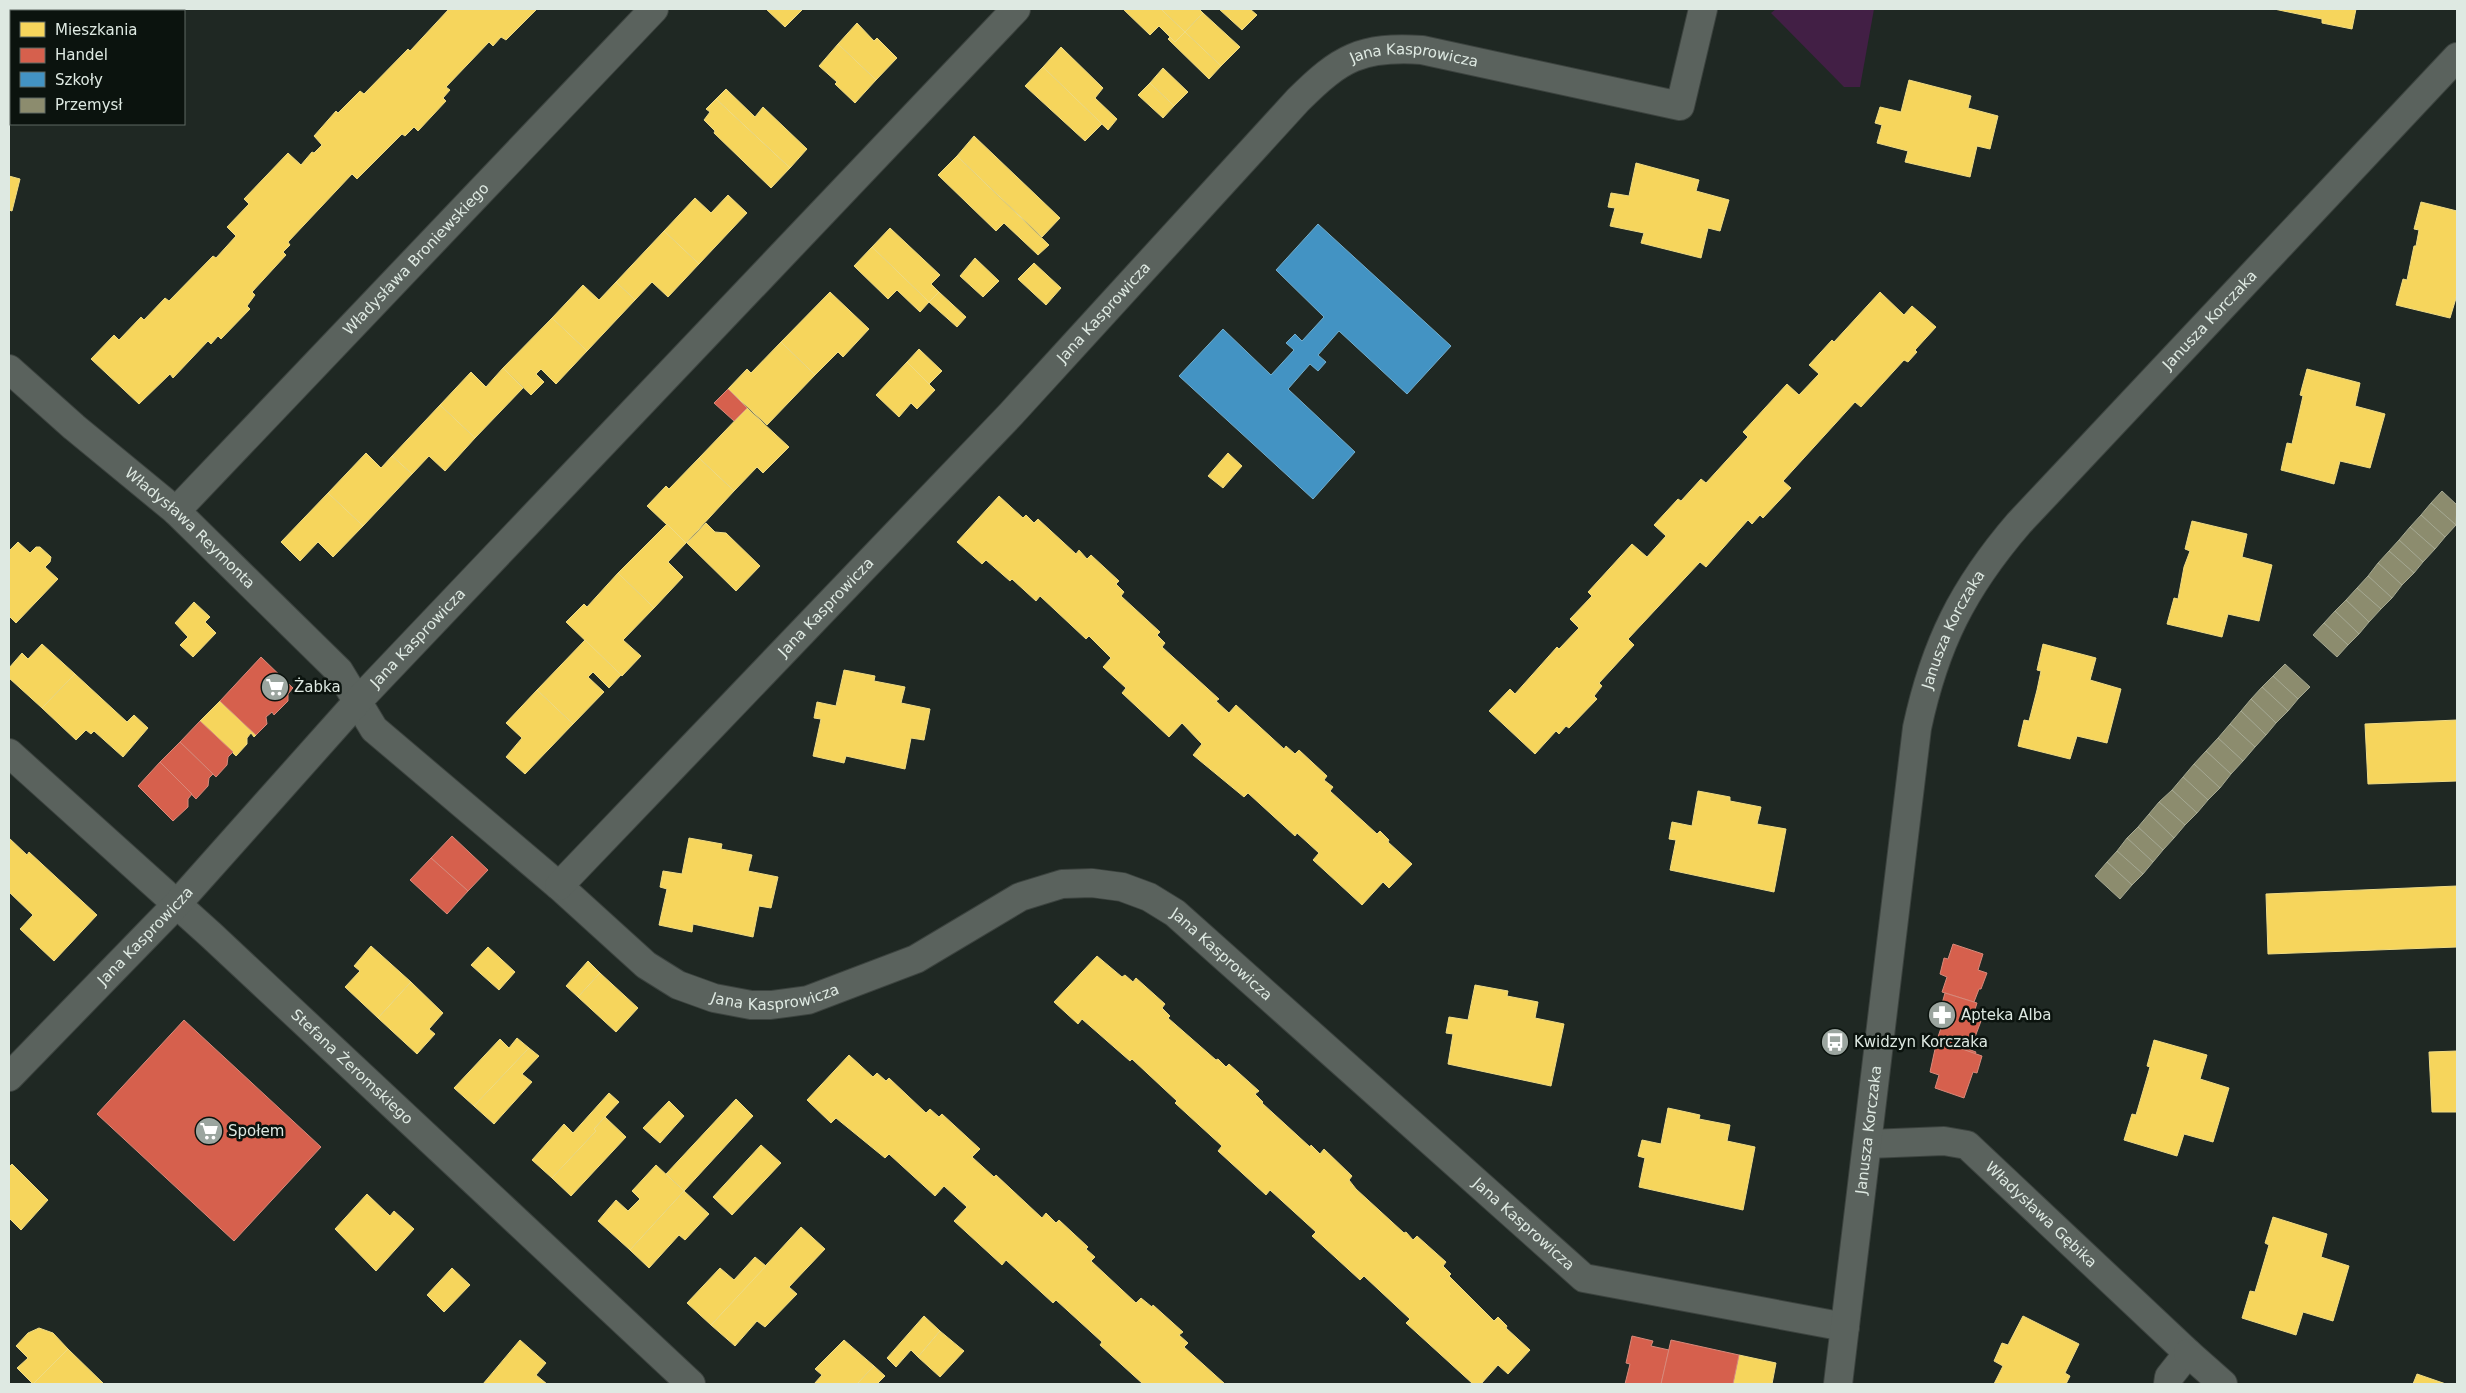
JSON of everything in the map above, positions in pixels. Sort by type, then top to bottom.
[{"type":"street","name":"Władysława Broniewskiego","points":[[176,511],[654,9]]},
{"type":"street","name":"Jana Kasprowicza","points":[[9,1077],[177,904],[358,701],[1016,9]]},
{"type":"street","name":"Jana Kasprowicza","points":[[559,886],[1011,414],[1324,75],[1342,63],[1376,50],[1388,48],[1422,50],[1680,106],[1703,9]]},
{"type":"street","name":"Janusza Korczaka","points":[[1838,1384],[1869,1144],[1917,728],[1925,690],[1952,618],[1977,576],[2019,523],[2357,166],[2457,57]]},
{"type":"street","name":"Władysława Reymonta","points":[[9,369],[74,427],[176,511],[339,671],[358,701]]},
{"type":"street","name":"Jana Kasprowicza","points":[[358,701],[374,729],[559,886],[646,965],[678,985],[714,998],[752,1005],[770,1005],[826,995],[916,959],[1006,904],[1033,891],[1062,884],[1086,882],[1107,884],[1136,891],[1176,913],[1584,1278],[1845,1327]]},
{"type":"street","name":"Stefana Żeromskiego","points":[[9,753],[177,904],[691,1384]]},
{"type":"street","name":"Władysława Gębika","points":[[1869,1144],[1944,1141],[1967,1145],[2223,1384]]},
{"type":"street","points":[[2168,1384],[2169,1377],[2188,1353]]},
{"type":"shaded area","points":[[1776,9],[1874,9],[1860,87],[1844,87],[1771,13]]},
{"type":"building: Mieszkania","points":[[449,9],[537,9],[506,40],[501,37],[493,46],[489,42],[446,87],[450,90],[443,98],[446,101],[418,131],[414,127],[405,136],[402,134],[357,179],[352,174],[288,242],[290,245],[283,252],[286,255],[252,292],[255,295],[247,306],[250,309],[221,339],[218,336],[211,344],[208,341],[173,378],[170,374],[139,404],[91,359],[114,335],[119,340],[141,317],[144,320],[165,298],[169,301],[213,256],[216,258],[236,236],[227,227],[249,204],[244,199],[288,153],[301,165],[312,152],[314,153],[322,145],[314,136],[336,111],[338,113],[360,91],[364,94],[408,49],[410,51]]},
{"type":"building: Mieszkania","points":[[766,9],[801,9],[802,10],[785,27]]},
{"type":"building: Mieszkania","points":[[1123,9],[1161,9],[1185,32],[1175,42],[1159,26],[1150,35]]},
{"type":"building: Mieszkania","points":[[1161,9],[1199,9],[1203,13],[1185,32]]},
{"type":"building: Mieszkania","points":[[1219,9],[1250,9],[1257,15],[1242,30]]},
{"type":"building: Mieszkania","points":[[2274,9],[2356,9],[2352,29],[2322,23],[2322,19]]},
{"type":"building: Mieszkania","points":[[1203,13],[1240,47],[1221,66],[1185,32]]},
{"type":"building: Mieszkania","points":[[857,23],[874,41],[877,38],[897,58],[876,80],[838,44]]},
{"type":"building: Mieszkania","points":[[1185,32],[1221,66],[1209,79],[1168,39],[1170,37],[1175,42]]},
{"type":"building: Mieszkania","points":[[838,44],[876,80],[855,103],[835,84],[837,82],[819,66]]},
{"type":"building: Mieszkania","points":[[1061,47],[1103,88],[1095,98],[1117,119],[1108,130],[1043,67]]},
{"type":"building: Mieszkania","points":[[1043,67],[1102,124],[1085,141],[1025,86]]},
{"type":"building: Mieszkania","points":[[1163,68],[1188,92],[1174,106],[1150,83]]},
{"type":"building: Mieszkania","points":[[1909,80],[1971,96],[1968,108],[1998,116],[1990,149],[1977,146],[1970,177],[1905,162],[1908,151],[1877,143],[1882,125],[1875,123],[1880,107],[1901,112]]},
{"type":"building: Mieszkania","points":[[1150,83],[1174,106],[1163,118],[1138,95]]},
{"type":"building: Mieszkania","points":[[726,89],[755,117],[763,107],[807,149],[790,168],[716,99]]},
{"type":"building: Mieszkania","points":[[716,99],[790,168],[771,188],[714,133],[715,131],[704,120],[710,112],[706,109]]},
{"type":"building: Mieszkania","points":[[974,136],[1060,218],[1042,237],[957,156]]},
{"type":"building: Mieszkania","points":[[957,156],[1049,245],[1038,255],[1004,223],[996,231],[938,175]]},
{"type":"building: Mieszkania","points":[[1636,163],[1699,180],[1696,191],[1729,200],[1720,231],[1708,228],[1701,258],[1641,243],[1644,233],[1610,226],[1615,208],[1608,207],[1611,193],[1629,196]]},
{"type":"building: Mieszkania","points":[[9,176],[20,179],[12,211],[9,210]]},
{"type":"building: Mieszkania","points":[[728,195],[747,213],[699,264],[664,231],[695,198],[711,213]]},
{"type":"building: Mieszkania","points":[[2421,202],[2457,211],[2457,295],[2450,318],[2396,305],[2403,279],[2407,280],[2414,246],[2416,246],[2419,230],[2414,229]]},
{"type":"building: Mieszkania","points":[[890,228],[940,275],[931,284],[939,292],[929,302],[872,247]]},
{"type":"building: Mieszkania","points":[[664,231],[699,264],[668,297],[652,282],[635,300],[616,282]]},
{"type":"building: Mieszkania","points":[[872,247],[929,302],[920,312],[897,290],[888,299],[854,266]]},
{"type":"building: Mieszkania","points":[[975,258],[999,281],[983,297],[960,276]]},
{"type":"building: Mieszkania","points":[[1034,263],[1061,288],[1046,305],[1018,279]]},
{"type":"building: Mieszkania","points":[[616,282],[635,300],[587,351],[552,318],[583,285],[599,300]]},
{"type":"building: Mieszkania","points":[[830,292],[869,329],[843,357],[838,352],[815,375],[781,342]]},
{"type":"building: Mieszkania","points":[[939,292],[966,317],[957,327],[929,302]]},
{"type":"building: Mieszkania","points":[[1880,292],[1904,315],[1912,306],[1936,327],[1915,350],[1917,352],[1908,362],[1904,360],[1861,407],[1855,402],[1783,481],[1791,488],[1763,518],[1760,515],[1752,524],[1748,520],[1706,567],[1700,562],[1628,639],[1634,645],[1599,683],[1602,686],[1594,696],[1597,699],[1569,728],[1566,726],[1559,734],[1556,731],[1535,754],[1489,711],[1510,689],[1515,694],[1557,647],[1559,649],[1579,628],[1570,619],[1592,596],[1588,592],[1632,544],[1647,557],[1666,536],[1654,525],[1678,499],[1681,501],[1701,479],[1706,483],[1748,437],[1743,432],[1787,384],[1799,395],[1819,374],[1809,365],[1832,340],[1834,342]]},
{"type":"building: Mieszkania","points":[[552,318],[587,351],[556,384],[541,369],[536,374],[544,382],[531,395],[503,368]]},
{"type":"building: Mieszkania","points":[[781,342],[815,375],[767,425],[728,389],[747,369],[751,373]]},
{"type":"building: Mieszkania","points":[[919,349],[942,371],[929,384],[907,362]]},
{"type":"building: Mieszkania","points":[[907,362],[935,390],[917,409],[911,403],[899,417],[876,395]]},
{"type":"building: Mieszkania","points":[[503,368],[523,388],[475,438],[440,405],[471,372],[486,387]]},
{"type":"building: Mieszkania","points":[[2307,369],[2360,383],[2355,406],[2385,414],[2370,468],[2340,461],[2334,484],[2281,470],[2287,443],[2292,444],[2303,396],[2300,395]]},
{"type":"building: Mieszkania","points":[[440,405],[475,438],[445,471],[429,456],[412,474],[392,456]]},
{"type":"building: Mieszkania","points":[[747,408],[789,447],[763,473],[757,467],[734,491],[699,458]]},
{"type":"building: Mieszkania","points":[[366,453],[381,468],[392,456],[412,474],[363,526],[328,493]]},
{"type":"building: Mieszkania","points":[[1228,453],[1242,466],[1223,488],[1208,476]]},
{"type":"building: Mieszkania","points":[[699,458],[734,491],[686,543],[647,506],[666,486],[669,489]]},
{"type":"building: Mieszkania","points":[[328,493],[363,526],[333,557],[318,542],[300,561],[281,542]]},
{"type":"building: Mieszkania","points":[[999,496],[1023,518],[1026,515],[1034,523],[1038,519],[1076,554],[1079,550],[1087,559],[1091,555],[1119,581],[1116,584],[1124,592],[1121,596],[1160,632],[1157,635],[1165,643],[1162,647],[1219,699],[1216,701],[1229,713],[1236,705],[1284,749],[1286,746],[1295,754],[1299,750],[1327,776],[1324,780],[1333,787],[1330,791],[1377,834],[1380,831],[1389,840],[1388,842],[1412,864],[1389,888],[1383,882],[1362,905],[1313,860],[1319,853],[1297,833],[1295,836],[1248,793],[1244,797],[1193,755],[1202,744],[1182,723],[1169,737],[1122,693],[1126,688],[1103,667],[1111,658],[1089,636],[1086,639],[1040,596],[1036,601],[1012,579],[1010,581],[986,560],[982,564],[957,542]]},
{"type":"building: Mieszkania","points":[[2192,521],[2247,534],[2242,557],[2272,565],[2259,621],[2228,614],[2222,637],[2167,624],[2174,598],[2178,599],[2184,567],[2190,551],[2185,549]]},
{"type":"building: Mieszkania","points":[[706,523],[715,532],[726,533],[760,566],[736,591],[687,543]]},
{"type":"building: Mieszkania","points":[[667,524],[686,543],[668,562],[683,577],[654,608],[618,573]]},
{"type":"building: Mieszkania","points":[[18,542],[30,553],[36,547],[40,547],[51,557],[50,562],[45,567],[58,579],[16,623],[9,616],[9,551]]},
{"type":"building: Mieszkania","points":[[618,573],[654,608],[623,640],[641,656],[622,676],[566,622],[584,604],[587,607]]},
{"type":"building: Mieszkania","points":[[194,602],[210,617],[205,622],[216,633],[193,657],[180,645],[188,637],[175,623]]},
{"type":"building: Mieszkania","points":[[585,640],[621,675],[609,688],[593,672],[588,677],[604,692],[573,724],[537,690]]},
{"type":"building: Mieszkania","points":[[42,644],[75,674],[42,708],[9,678],[9,668],[22,653],[28,659]]},
{"type":"building: Mieszkania","points":[[2043,644],[2096,658],[2090,680],[2121,689],[2107,743],[2077,736],[2070,759],[2018,746],[2024,720],[2029,721],[2037,690],[2041,671],[2037,670]]},
{"type":"building: Mieszkania","points":[[844,670],[875,676],[874,681],[905,687],[901,703],[930,709],[924,740],[911,738],[905,769],[846,756],[844,763],[813,756],[821,719],[814,718],[817,702],[836,706]]},
{"type":"building: Mieszkania","points":[[75,674],[127,722],[134,715],[148,728],[123,757],[94,731],[91,734],[86,730],[76,740],[42,708]]},
{"type":"building: Mieszkania","points":[[537,690],[573,724],[525,774],[506,757],[522,738],[506,723]]},
{"type":"building: Mieszkania","points":[[220,701],[256,735],[254,737],[251,733],[247,738],[247,744],[236,756],[200,721]]},
{"type":"building: Mieszkania","points":[[2457,720],[2457,781],[2368,784],[2365,724]]},
{"type":"building: Mieszkania","points":[[1698,791],[1730,797],[1730,801],[1761,807],[1757,824],[1786,829],[1774,892],[1670,870],[1676,840],[1669,839],[1672,822],[1692,826]]},
{"type":"building: Mieszkania","points":[[9,838],[27,855],[29,852],[97,915],[54,961],[20,929],[33,915],[9,892]]},
{"type":"building: Mieszkania","points":[[689,838],[722,844],[721,849],[752,855],[748,871],[778,877],[771,908],[759,906],[753,937],[693,924],[692,932],[659,925],[667,889],[660,887],[663,871],[682,874]]},
{"type":"building: Mieszkania","points":[[2457,886],[2457,947],[2268,954],[2266,894]]},
{"type":"building: Mieszkania","points":[[371,946],[411,982],[378,1018],[345,987],[360,971],[354,966]]},
{"type":"building: Mieszkania","points":[[488,947],[515,972],[499,990],[471,965]]},
{"type":"building: Mieszkania","points":[[1097,956],[1122,977],[1125,975],[1133,982],[1136,978],[1165,1004],[1162,1008],[1170,1016],[1168,1018],[1216,1060],[1218,1059],[1226,1067],[1229,1064],[1259,1091],[1255,1094],[1262,1103],[1310,1147],[1311,1145],[1320,1154],[1324,1149],[1352,1176],[1349,1180],[1356,1189],[1404,1233],[1406,1232],[1413,1240],[1417,1236],[1446,1262],[1443,1266],[1451,1274],[1449,1276],[1494,1321],[1498,1317],[1507,1326],[1506,1328],[1530,1350],[1508,1374],[1498,1365],[1481,1384],[1473,1384],[1406,1323],[1410,1319],[1364,1276],[1360,1280],[1312,1236],[1316,1232],[1270,1190],[1266,1195],[1218,1151],[1222,1146],[1175,1103],[1177,1101],[1132,1059],[1130,1061],[1082,1019],[1078,1024],[1054,1002]]},
{"type":"building: Mieszkania","points":[[588,961],[600,973],[578,997],[566,986]]},
{"type":"building: Mieszkania","points":[[600,973],[638,1008],[616,1032],[578,997]]},
{"type":"building: Mieszkania","points":[[411,982],[443,1013],[429,1029],[435,1034],[417,1054],[378,1018]]},
{"type":"building: Mieszkania","points":[[1475,985],[1508,991],[1507,996],[1538,1002],[1535,1018],[1564,1024],[1551,1086],[1448,1064],[1453,1034],[1446,1033],[1449,1017],[1468,1020]]},
{"type":"building: Mieszkania","points":[[517,1038],[529,1048],[474,1106],[454,1088],[500,1039],[509,1048]]},
{"type":"building: Mieszkania","points":[[2154,1040],[2207,1055],[2200,1079],[2229,1088],[2213,1142],[2184,1134],[2177,1156],[2124,1140],[2132,1114],[2136,1115],[2150,1067],[2147,1066]]},
{"type":"building: Mieszkania","points":[[529,1048],[539,1056],[522,1074],[532,1082],[494,1124],[474,1106]]},
{"type":"building: Mieszkania","points":[[2457,1051],[2457,1112],[2432,1112],[2429,1052]]},
{"type":"building: Mieszkania","points":[[849,1055],[873,1077],[877,1073],[886,1081],[889,1078],[926,1113],[930,1109],[939,1117],[942,1114],[980,1149],[972,1157],[994,1177],[996,1175],[1042,1218],[1046,1213],[1056,1223],[1059,1220],[1088,1247],[1086,1249],[1095,1257],[1091,1261],[1136,1303],[1141,1298],[1152,1307],[1153,1305],[1183,1332],[1179,1335],[1188,1343],[1184,1347],[1225,1384],[1143,1384],[1100,1345],[1102,1342],[1056,1300],[1053,1303],[1006,1260],[1002,1265],[954,1221],[967,1207],[944,1186],[935,1196],[889,1154],[885,1158],[836,1118],[831,1123],[807,1100]]},
{"type":"building: Mieszkania","points":[[609,1093],[619,1102],[594,1129],[596,1131],[552,1178],[532,1160],[564,1124],[573,1133]]},
{"type":"building: Mieszkania","points":[[736,1099],[753,1116],[684,1191],[666,1174]]},
{"type":"building: Mieszkania","points":[[669,1101],[684,1116],[660,1143],[643,1128]]},
{"type":"building: Mieszkania","points":[[1668,1108],[1700,1115],[1699,1119],[1730,1125],[1727,1141],[1755,1147],[1743,1210],[1639,1187],[1645,1158],[1638,1156],[1642,1140],[1661,1144]]},
{"type":"building: Mieszkania","points":[[605,1117],[626,1137],[571,1196],[552,1178],[596,1131],[594,1129]]},
{"type":"building: Mieszkania","points":[[761,1145],[781,1163],[732,1215],[713,1197]]},
{"type":"building: Mieszkania","points":[[12,1164],[48,1200],[21,1230],[9,1218],[9,1167]]},
{"type":"building: Mieszkania","points":[[656,1165],[684,1191],[630,1250],[598,1221],[616,1200],[628,1211],[640,1199],[632,1191]]},
{"type":"building: Mieszkania","points":[[684,1191],[709,1214],[685,1240],[679,1235],[649,1268],[630,1250]]},
{"type":"building: Mieszkania","points":[[367,1194],[390,1216],[394,1211],[414,1229],[376,1271],[335,1229]]},
{"type":"building: Mieszkania","points":[[2273,1217],[2327,1234],[2321,1257],[2349,1266],[2333,1321],[2303,1312],[2296,1335],[2242,1318],[2250,1291],[2255,1292],[2269,1245],[2265,1243]]},
{"type":"building: Mieszkania","points":[[801,1227],[825,1249],[789,1287],[797,1294],[765,1327],[757,1321],[735,1346],[711,1325]]},
{"type":"building: Mieszkania","points":[[755,1257],[766,1266],[711,1325],[687,1303],[720,1268],[734,1280]]},
{"type":"building: Mieszkania","points":[[452,1268],[470,1285],[444,1312],[427,1295]]},
{"type":"building: Mieszkania","points":[[924,1316],[940,1331],[918,1357],[911,1350],[896,1367],[887,1358]]},
{"type":"building: Mieszkania","points":[[2023,1316],[2079,1344],[2065,1373],[2070,1376],[2066,1384],[1994,1384],[2003,1366],[1994,1361],[2002,1343],[2008,1345]]},
{"type":"building: Mieszkania","points":[[39,1328],[53,1333],[68,1349],[33,1384],[17,1368],[28,1358],[16,1346],[28,1333]]},
{"type":"building: Mieszkania","points":[[940,1331],[964,1351],[940,1377],[918,1357]]},
{"type":"building: Mieszkania","points":[[520,1340],[546,1363],[536,1375],[547,1384],[483,1384]]},
{"type":"building: Mieszkania","points":[[844,1340],[874,1366],[857,1384],[814,1384],[822,1375],[815,1369]]},
{"type":"building: Mieszkania","points":[[68,1349],[104,1384],[33,1384]]},
{"type":"building: Mieszkania","points":[[1739,1355],[1776,1363],[1772,1384],[1733,1384]]},
{"type":"building: Mieszkania","points":[[874,1366],[885,1376],[877,1384],[857,1384]]},
{"type":"building: Mieszkania","points":[[2417,1374],[2446,1384],[2413,1384]]},
{"type":"building: Handel","points":[[728,389],[747,408],[734,421],[714,403]]},
{"type":"building: Handel","points":[[261,657],[293,688],[288,694],[288,701],[274,715],[272,712],[266,717],[267,724],[256,735],[220,701]]},
{"type":"building: Handel","points":[[200,721],[233,752],[228,757],[227,765],[216,777],[180,742]]},
{"type":"building: Handel","points":[[180,742],[213,774],[209,778],[208,786],[196,799],[160,762]]},
{"type":"building: Handel","points":[[160,762],[192,794],[188,799],[188,807],[173,821],[138,786]]},
{"type":"building: Handel","points":[[452,836],[488,870],[468,891],[431,858]]},
{"type":"building: Handel","points":[[431,858],[468,891],[447,914],[410,880]]},
{"type":"building: Handel","points":[[1953,944],[1983,954],[1978,970],[1987,973],[1974,1002],[1942,992],[1947,977],[1940,974],[1944,958],[1948,959]]},
{"type":"building: Handel","points":[[1945,993],[1977,1003],[1972,1019],[1981,1021],[1968,1049],[1976,1052],[1975,1054],[1937,1040],[1942,1025],[1933,1022],[1938,1006],[1941,1007]]},
{"type":"building: Handel","name":"Społem","points":[[184,1020],[321,1147],[234,1241],[97,1114]]},
{"type":"building: Handel","points":[[1937,1040],[1982,1056],[1977,1073],[1973,1072],[1964,1098],[1935,1088],[1939,1075],[1930,1072]]},
{"type":"building: Handel","points":[[1632,1336],[1653,1341],[1651,1346],[1669,1350],[1661,1384],[1625,1384],[1630,1364],[1626,1363]]},
{"type":"building: Handel","points":[[1671,1340],[1739,1355],[1733,1384],[1661,1384]]},
{"type":"building: Szkoły","points":[[1318,224],[1451,346],[1407,394],[1339,331],[1318,355],[1326,362],[1318,371],[1310,364],[1288,389],[1355,452],[1313,499],[1179,376],[1223,329],[1271,375],[1294,350],[1286,343],[1295,334],[1302,341],[1324,317],[1276,270]]},
{"type":"building: Przemysł","points":[[2442,491],[2457,505],[2456,525],[2431,503]]},
{"type":"building: Przemysł","points":[[2431,503],[2456,525],[2445,537],[2421,515]]},
{"type":"building: Przemysł","points":[[2421,515],[2445,537],[2435,549],[2410,527]]},
{"type":"building: Przemysł","points":[[2410,527],[2435,549],[2423,562],[2399,540]]},
{"type":"building: Przemysł","points":[[2399,540],[2423,562],[2414,573],[2389,551]]},
{"type":"building: Przemysł","points":[[2389,551],[2414,573],[2402,585],[2378,563]]},
{"type":"building: Przemysł","points":[[2378,563],[2402,585],[2392,598],[2368,576]]},
{"type":"building: Przemysł","points":[[2368,576],[2392,598],[2381,609],[2357,588]]},
{"type":"building: Przemysł","points":[[2357,588],[2381,609],[2369,622],[2346,600]]},
{"type":"building: Przemysł","points":[[2346,600],[2369,622],[2359,634],[2335,611]]},
{"type":"building: Przemysł","points":[[2335,611],[2359,634],[2348,645],[2324,623]]},
{"type":"building: Przemysł","points":[[2324,623],[2348,645],[2337,657],[2313,635]]},
{"type":"building: Przemysł","points":[[2285,664],[2310,687],[2298,699],[2273,676]]},
{"type":"building: Przemysł","points":[[2273,676],[2298,699],[2288,711],[2262,687]]},
{"type":"building: Przemysł","points":[[2262,687],[2288,711],[2276,723],[2251,699]]},
{"type":"building: Przemysł","points":[[2251,699],[2276,723],[2266,735],[2241,711]]},
{"type":"building: Przemysł","points":[[2241,711],[2266,735],[2255,747],[2230,724]]},
{"type":"building: Przemysł","points":[[2230,724],[2255,747],[2243,761],[2218,738]]},
{"type":"building: Przemysł","points":[[2218,738],[2243,761],[2231,774],[2206,751]]},
{"type":"building: Przemysł","points":[[2206,751],[2231,774],[2220,788],[2194,764]]},
{"type":"building: Przemysł","points":[[2194,764],[2220,788],[2208,800],[2183,777]]},
{"type":"building: Przemysł","points":[[2183,777],[2208,800],[2197,813],[2172,790]]},
{"type":"building: Przemysł","points":[[2172,790],[2197,813],[2185,825],[2159,802]]},
{"type":"building: Przemysł","points":[[2159,802],[2185,825],[2174,838],[2149,814]]},
{"type":"building: Przemysł","points":[[2149,814],[2174,838],[2163,850],[2138,827]]},
{"type":"building: Przemysł","points":[[2138,827],[2163,850],[2153,862],[2127,838]]},
{"type":"building: Przemysł","points":[[2127,838],[2153,862],[2143,874],[2117,851]]},
{"type":"building: Przemysł","points":[[2117,851],[2143,874],[2132,885],[2107,862]]},
{"type":"building: Przemysł","points":[[2107,862],[2132,885],[2120,899],[2095,876]]},
{"type":"place","name":"Żabka","points":[[275,687]]},
{"type":"place","name":"Apteka Alba","points":[[1942,1015]]},
{"type":"place","name":"Kwidzyn Korczaka","points":[[1835,1042]]},
{"type":"place","name":"Społem","points":[[209,1131]]}]
